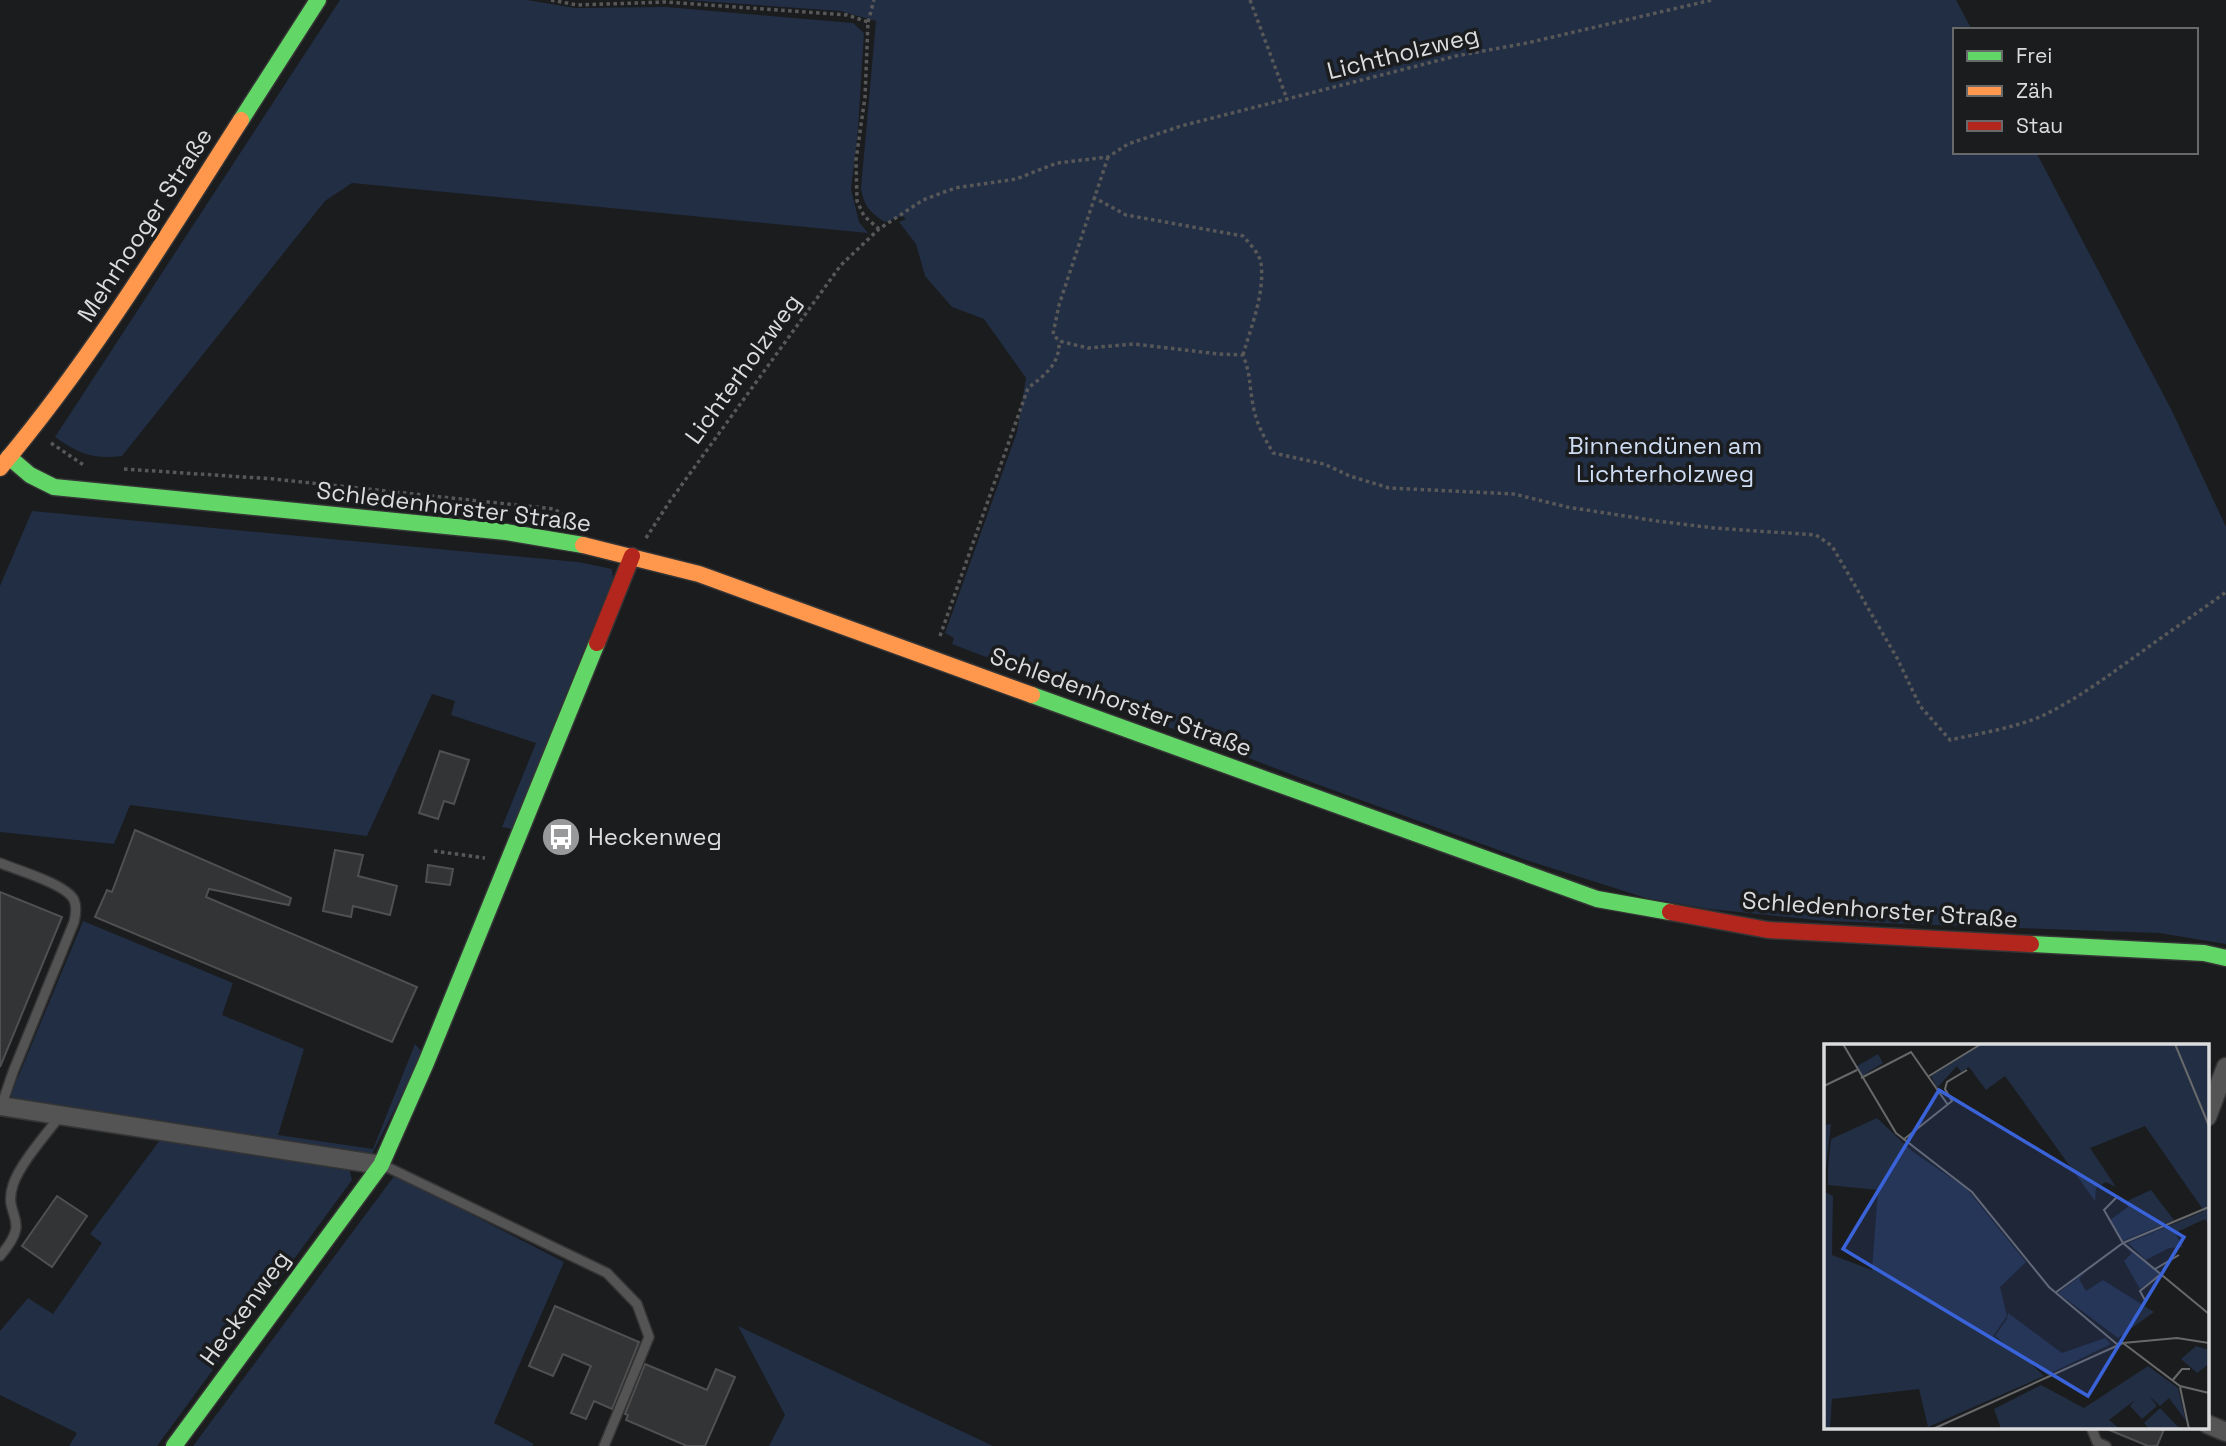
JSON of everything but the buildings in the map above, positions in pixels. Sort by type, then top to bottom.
[{"type":"street","name":"Mehrhooger Straße","points":[[4,463],[31,431],[135,284],[318,0]]},
{"type":"street","name":"Schledenhorster Straße","points":[[4,463],[54,487],[506,531],[585,544],[699,574],[1597,899],[1768,930],[2190,952],[2226,958]]},
{"type":"street","name":"Heckenweg","points":[[174,1446],[381,1165],[426,1063],[632,556]]},
{"type":"street","points":[[2208,1114],[2226,1067]]},
{"type":"street","points":[[1,1106],[381,1165]]},
{"type":"street","points":[[2208,1424],[2226,1432]]},
{"type":"lane","points":[[0,863],[63,889],[73,897],[76,908],[74,922],[1,1106]]},
{"type":"lane","points":[[0,1256],[17,1231],[11,1196],[15,1178],[60,1116]]},
{"type":"lane","points":[[381,1165],[607,1273],[637,1304],[649,1337],[604,1446]]},
{"type":"lane","points":[[2091,1428],[2097,1443],[2106,1446]]},
{"type":"path","points":[[551,0],[577,5],[665,2],[847,15],[868,22]]},
{"type":"path","points":[[874,0],[868,22],[865,97],[856,160],[857,201],[864,216],[879,229]]},
{"type":"path","points":[[1250,0],[1287,99]]},
{"type":"path","name":"Lichtholzweg","points":[[1108,157],[1128,144],[1145,138],[1287,99],[1456,56],[1527,43],[1712,0]]},
{"type":"path","points":[[1108,157],[1059,304],[1053,334],[1059,341],[1088,348],[1133,344],[1242,355]]},
{"type":"path","name":"Lichterholzweg","points":[[658,543],[645,539],[670,500],[755,385],[823,286],[879,229],[923,200],[955,188],[1016,179],[1057,163],[1108,157]]},
{"type":"path","points":[[1094,197],[1126,215],[1243,236],[1254,248],[1261,262],[1255,317],[1242,355],[1250,372],[1252,403],[1260,431],[1273,453],[1324,464],[1350,476],[1389,488],[1514,494],[1567,508],[1657,521],[1816,535],[1832,546],[1897,658],[1920,706],[1950,740],[1994,731],[2041,716],[2061,706],[2109,677],[2226,592]]},
{"type":"path","points":[[935,658],[939,639],[1028,388],[1056,361],[1059,341]]},
{"type":"path","points":[[55,446],[86,466]]},
{"type":"path","points":[[113,468],[274,479],[554,509],[575,521]]},
{"type":"path","points":[[434,851],[508,862]]},
{"type":"green space","points":[[340,0],[527,0],[575,8],[666,7],[853,23],[864,33],[851,189],[859,222],[868,233],[352,183],[325,201],[122,456],[94,456],[63,443],[55,437]]},
{"type":"green space","name":"Binnendünen am Lichterholzweg","points":[[685,0],[1956,0],[1971,28],[1953,28],[1953,154],[2037,154],[2172,411],[2226,527],[2226,944],[2159,933],[1826,921],[1709,909],[1646,898],[1526,860],[1311,782],[952,644],[954,638],[945,633],[1017,432],[1026,378],[984,319],[952,307],[925,276],[916,244],[899,222],[906,219],[902,216],[885,222],[871,212],[866,204],[861,188],[876,21],[840,11]]},
{"type":"green space","points":[[32,511],[578,562],[612,569],[613,578],[512,829],[502,827],[536,743],[451,715],[455,701],[432,694],[367,836],[130,805],[114,844],[0,832],[0,586]]},
{"type":"green space","points":[[83,921],[233,983],[222,1015],[304,1049],[278,1135],[373,1149],[415,1044],[423,1053],[371,1156],[13,1102],[11,1094]]},
{"type":"green space","points":[[160,1140],[349,1167],[352,1180],[157,1446],[69,1446],[77,1433],[0,1395],[0,1331],[28,1298],[53,1314],[102,1243],[90,1234]]},
{"type":"green space","points":[[395,1175],[564,1262],[494,1423],[534,1444],[193,1446]]},
{"type":"green space","points":[[738,1326],[993,1446],[769,1446],[785,1415]]},
{"type":"traffic: fast","points":[[241,120],[318,0]]},
{"type":"traffic: fast","points":[[9,457],[30,475],[54,487],[506,532],[583,545]]},
{"type":"traffic: fast","points":[[174,1446],[381,1165],[426,1063],[597,643]]},
{"type":"traffic: fast","points":[[1032,695],[1597,899],[1670,912]]},
{"type":"traffic: fast","points":[[2031,944],[2204,953],[2226,958]]},
{"type":"traffic: slow","points":[[0,468],[96,342],[241,120]]},
{"type":"traffic: slow","points":[[583,545],[699,574],[1032,695]]},
{"type":"traffic: jam","points":[[597,643],[632,556]]},
{"type":"traffic: jam","points":[[1670,912],[1768,930],[2031,944]]},
{"type":"place","name":"Heckenweg","points":[[561,837]]}]
